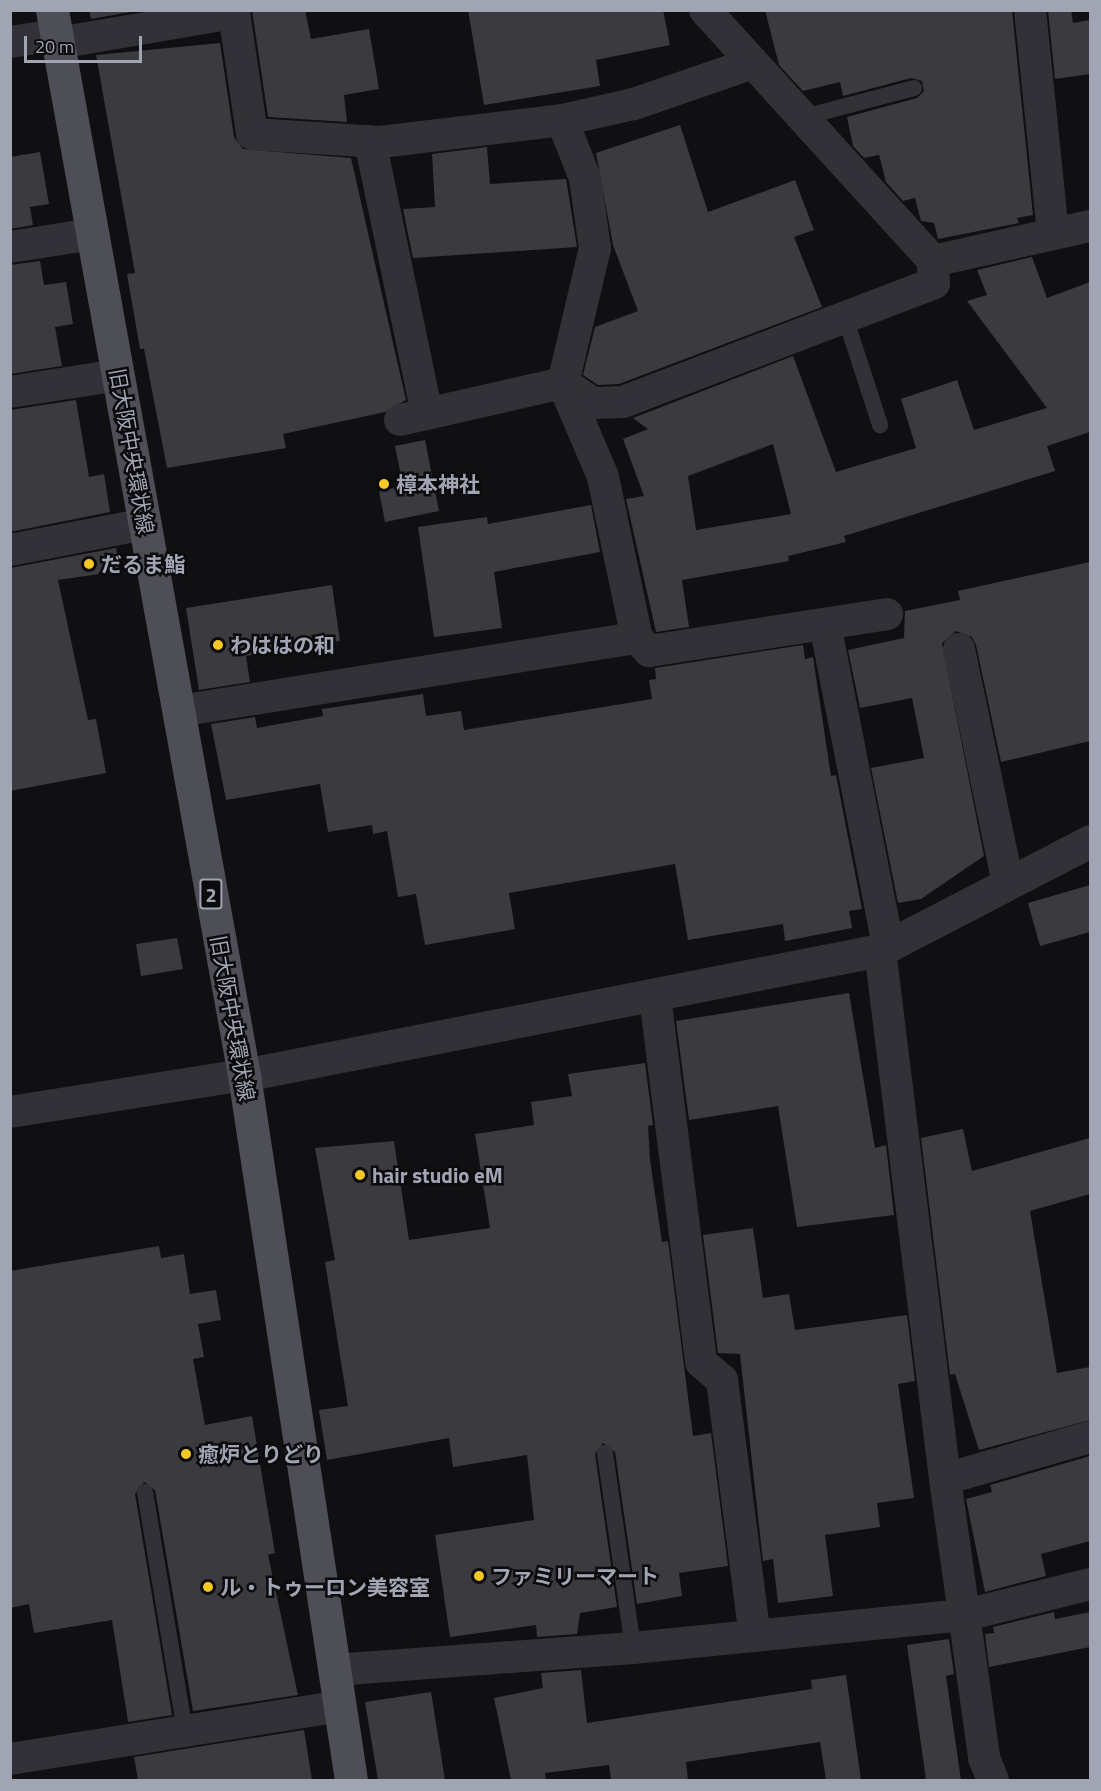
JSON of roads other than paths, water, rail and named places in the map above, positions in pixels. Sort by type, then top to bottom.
[{"type":"main road","name":"旧大阪中央環状線","points":[[56,30],[244,1075],[351,1780]]},
{"type":"street","points":[[370,141],[414,417],[563,383],[593,403],[623,402],[934,283],[933,261],[750,64],[705,10]]},
{"type":"street","points":[[1030,10],[1053,231]]},
{"type":"street","points":[[10,42],[56,30],[234,12],[252,134],[370,141],[562,120],[634,104],[750,64]]},
{"type":"street","points":[[562,120],[585,178],[595,248],[563,383],[603,477],[637,638],[650,651],[887,614]]},
{"type":"street","points":[[933,261],[1053,231],[1090,226]]},
{"type":"street","points":[[10,247],[92,234]]},
{"type":"street","points":[[10,392],[118,375]]},
{"type":"street","points":[[10,549],[145,524]]},
{"type":"street","points":[[825,624],[884,948],[945,1479],[966,1615],[984,1758],[993,1780]]},
{"type":"street","points":[[179,711],[637,638]]},
{"type":"street","points":[[959,649],[1008,884]]},
{"type":"street","points":[[10,1112],[244,1075],[655,997],[884,948],[1090,841]]},
{"type":"street","points":[[655,997],[701,1362],[722,1380],[755,1636]]},
{"type":"street","points":[[945,1479],[1090,1437]]},
{"type":"street","points":[[334,1670],[633,1648],[966,1615],[1090,1584]]},
{"type":"street","points":[[10,1758],[340,1706]]},
{"type":"lane","points":[[800,118],[914,88]]},
{"type":"lane","points":[[845,317],[880,425]]},
{"type":"lane","points":[[604,1453],[633,1648]]},
{"type":"lane","points":[[145,1492],[185,1730]]},
{"type":"place","name":"樟本神社","points":[[384,484]]},
{"type":"place","name":"だるま鮨","points":[[89,564]]},
{"type":"place","name":"わははの和","points":[[218,645]]},
{"type":"place","name":"hair studio eM","points":[[360,1175]]},
{"type":"place","name":"癒炉とりどり","points":[[186,1454]]},
{"type":"place","name":"ファミリーマート","points":[[479,1576]]},
{"type":"place","name":"ル・トゥーロン美容室","points":[[208,1587]]}]
